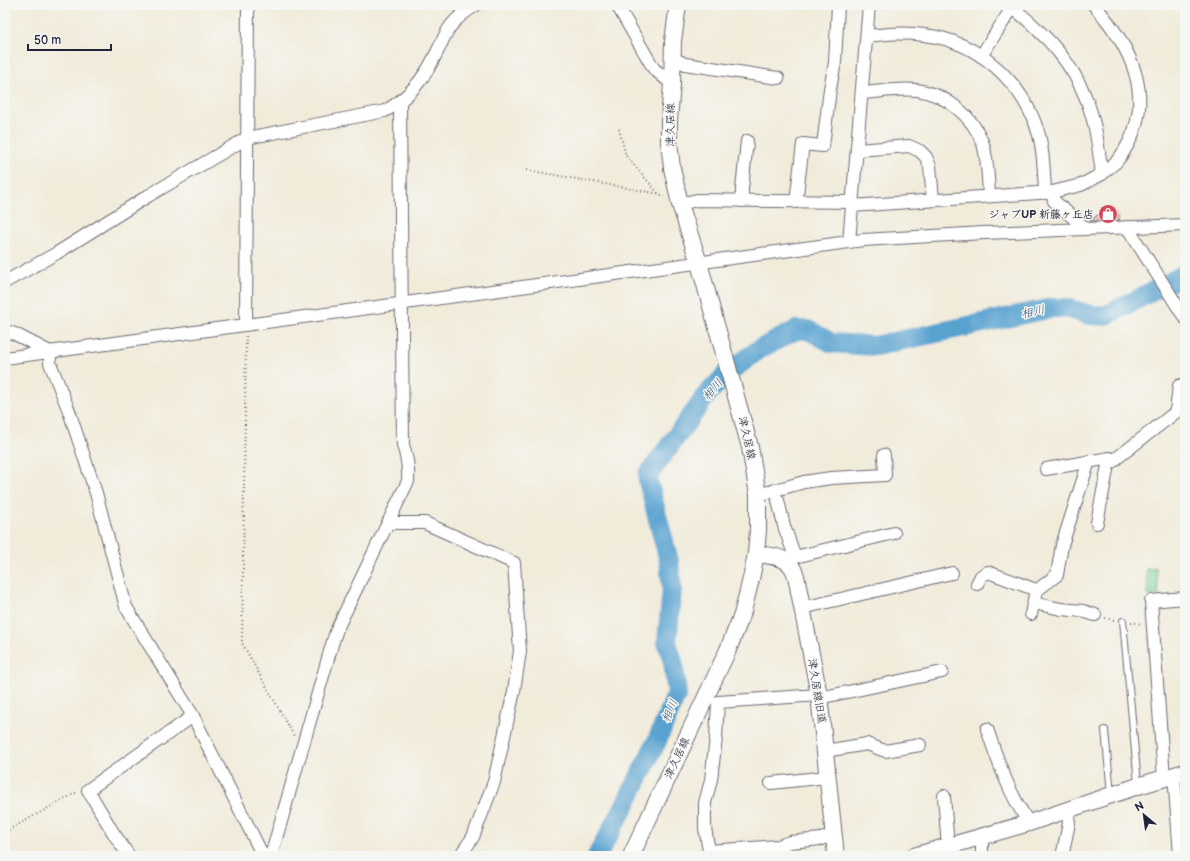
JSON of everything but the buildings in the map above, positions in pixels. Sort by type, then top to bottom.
[{"type":"main road","name":"津久居線","points":[[631,856],[712,699],[727,652],[742,615],[756,554],[758,530],[758,495],[750,447],[699,263],[680,204],[672,168],[669,142],[672,84],[671,57],[678,5]]},
{"type":"main road","points":[[756,554],[790,559]]},
{"type":"main road","name":"津久居線旧道","points":[[790,559],[796,576],[819,697],[836,856]]},
{"type":"main road","points":[[914,856],[943,851],[982,836],[1030,823],[1174,775]]},
{"type":"street","points":[[246,325],[248,5]]},
{"type":"street","points":[[5,282],[57,253],[155,192],[247,138],[385,111],[400,102],[418,83],[427,71],[449,28],[463,13],[476,5]]},
{"type":"street","points":[[617,5],[654,69],[672,84]]},
{"type":"street","points":[[796,202],[803,144],[823,146],[830,88],[835,62],[838,5]]},
{"type":"street","points":[[850,242],[869,5]]},
{"type":"street","points":[[680,204],[697,200],[852,204],[1049,193],[1081,185],[1102,174],[1116,161],[1131,138],[1137,121],[1140,96],[1138,83],[1128,53],[1113,28],[1094,5]]},
{"type":"street","points":[[981,56],[1013,6],[1056,47],[1067,62],[1080,86],[1093,120],[1102,174]]},
{"type":"street","points":[[867,36],[887,34],[925,35],[957,43],[981,56],[995,67],[1010,81],[1030,112],[1040,143],[1049,193],[1054,201],[1085,228]]},
{"type":"street","points":[[671,57],[685,64],[778,78]]},
{"type":"street","points":[[862,93],[916,90],[937,96],[961,111],[975,129],[982,143],[987,164],[990,196]]},
{"type":"street","points":[[271,856],[337,629],[408,481],[407,458],[403,445],[400,102]]},
{"type":"street","points":[[742,201],[747,141]]},
{"type":"street","points":[[857,150],[909,146],[920,150],[926,157],[930,166],[933,200]]},
{"type":"street","points":[[5,358],[850,242],[1085,228],[1185,225]]},
{"type":"street","points":[[1126,227],[1185,318]]},
{"type":"street","points":[[5,331],[15,334],[50,352]]},
{"type":"street","points":[[50,352],[50,362],[96,492],[126,607],[193,716],[263,856]]},
{"type":"street","points":[[1097,523],[1108,465],[1176,412],[1179,386],[1185,384]]},
{"type":"street","points":[[758,495],[804,482],[831,478],[885,476],[884,455]]},
{"type":"street","points":[[1046,469],[1110,458],[1115,460]]},
{"type":"street","points":[[1034,603],[1057,575],[1062,545],[1089,461]]},
{"type":"street","points":[[778,500],[790,559],[894,533]]},
{"type":"street","points":[[388,523],[425,523],[514,563],[520,651],[514,691],[494,782],[473,837],[460,856]]},
{"type":"street","points":[[977,584],[981,576],[988,572],[1031,588],[1034,603]]},
{"type":"street","points":[[802,608],[952,573]]},
{"type":"street","points":[[1180,856],[1174,775],[1151,601],[1185,598]]},
{"type":"street","points":[[1034,603],[1095,615]]},
{"type":"street","points":[[834,833],[821,839],[790,842],[779,846],[709,854],[704,828],[706,803],[711,780],[716,738],[712,699],[819,697],[942,672]]},
{"type":"street","points":[[129,856],[88,790],[193,716]]},
{"type":"street","points":[[987,729],[1001,769],[1021,811],[1030,823]]},
{"type":"street","points":[[825,752],[867,744],[885,752],[920,745]]},
{"type":"street","points":[[771,783],[828,777]]},
{"type":"street","points":[[943,851],[944,796]]},
{"type":"street","points":[[1063,852],[1069,823],[1067,810]]},
{"type":"street","points":[[982,836],[982,856]]},
{"type":"lane","points":[[1123,621],[1138,786]]},
{"type":"lane","points":[[1105,730],[1112,795]]},
{"type":"path","points":[[619,129],[626,156],[660,194]]},
{"type":"path","points":[[527,170],[660,194],[680,204]]},
{"type":"path","points":[[246,325],[242,643],[302,750]]},
{"type":"path","points":[[5,832],[81,790],[88,790]]},
{"type":"green space","points":[[1156,568],[1159,595],[1148,596],[1146,569]]},
{"type":"waterway","name":"相川","points":[[597,856],[623,809],[657,741],[677,693],[673,662],[667,642],[672,589],[669,561],[648,481],[648,475],[709,392],[728,373],[758,350],[796,330],[808,330],[832,343],[875,346],[1052,308],[1065,308],[1097,316],[1109,314],[1185,274]]},
{"type":"place","name":"ジャブUP 新藤ヶ丘店","points":[[1108,214]]}]
